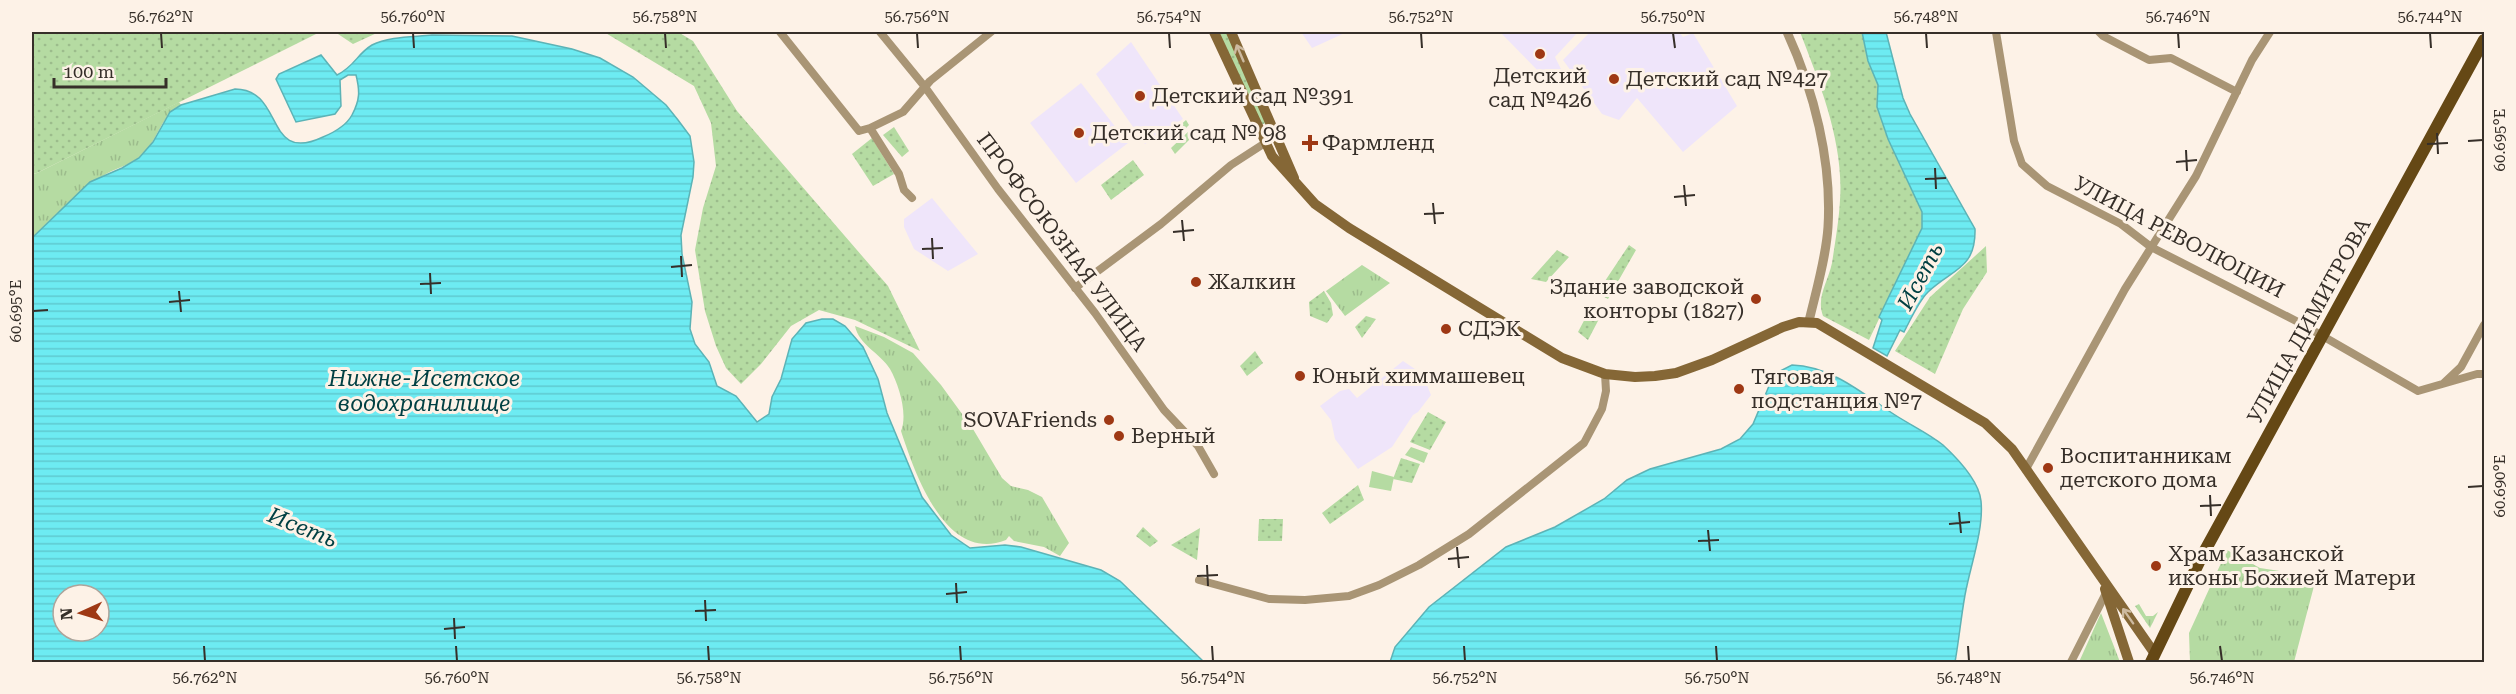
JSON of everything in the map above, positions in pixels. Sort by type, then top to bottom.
[{"type":"main road","points":[[1214,32],[1272,156],[1325,213],[1562,358],[1605,374],[1635,378],[1676,373],[1712,360],[1783,327],[1809,321],[1817,323],[1862,348],[1985,423],[2012,449],[2101,577],[2153,658]]},
{"type":"main road","points":[[1231,32],[1297,184]]},
{"type":"main road","name":"УЛИЦА ДИМИТРОВА","points":[[2153,658],[2202,556],[2484,40]]},
{"type":"main road","points":[[2101,577],[2129,663]]},
{"type":"street","points":[[780,32],[859,131],[903,112],[925,87],[991,32]]},
{"type":"street","name":"ПРОФСОЮЗНАЯ УЛИЦА","points":[[880,32],[925,87],[998,189],[1075,288],[1164,410],[1198,446],[1214,474]]},
{"type":"street","points":[[1787,32],[1801,63],[1815,111],[1828,195],[1828,229],[1809,321]]},
{"type":"street","name":"УЛИЦА РЕВОЛЮЦИИ","points":[[1996,32],[2014,141],[2022,164],[2047,186],[2121,224],[2151,247],[2323,336],[2418,391],[2484,374]]},
{"type":"street","points":[[2099,32],[2149,60],[2171,58],[2237,92]]},
{"type":"street","points":[[2026,469],[2151,247],[2196,176],[2252,60],[2270,32]]},
{"type":"street","points":[[870,128],[900,174],[904,189],[912,198]]},
{"type":"street","points":[[1075,288],[1161,225],[1231,165],[1266,143]]},
{"type":"street","points":[[2443,384],[2461,367],[2484,325]]},
{"type":"street","points":[[1199,580],[1269,599],[1305,600],[1349,596],[1379,585],[1419,565],[1469,534],[1584,443],[1602,409],[1606,390],[1605,374]]},
{"type":"street","points":[[2071,663],[2106,593]]},
{"type":"shaded area","points":[[1301,32],[1347,32],[1312,48]]},
{"type":"shaded area","name":"Детский сад №426","points":[[1500,32],[1578,32],[1555,57],[1561,69],[1546,79]]},
{"type":"shaded area","points":[[1590,32],[1611,34],[1617,32],[1679,32],[1683,37],[1693,33],[1737,106],[1683,152],[1637,98],[1619,120],[1602,114],[1563,60]]},
{"type":"shaded area","name":"Детский сад №391","points":[[1131,42],[1183,119],[1145,144],[1096,74]]},
{"type":"shaded area","name":"Детский сад № 98","points":[[1081,83],[1128,143],[1076,183],[1030,123]]},
{"type":"shaded area","points":[[932,198],[978,254],[948,271],[914,249],[904,227],[904,219]]},
{"type":"shaded area","points":[[1403,361],[1415,369],[1412,372],[1425,380],[1431,395],[1413,415],[1392,447],[1358,469],[1335,439],[1331,420],[1320,406],[1340,391],[1349,389],[1357,398]]},
{"type":"green space","points":[[32,32],[320,32],[32,174]]},
{"type":"green space","points":[[335,32],[379,32],[353,44]]},
{"type":"green space","points":[[604,32],[678,32],[693,41],[737,111],[888,286],[920,351],[855,320],[819,310],[791,326],[761,364],[741,384],[726,368],[716,346],[705,311],[695,250],[703,208],[716,166],[711,123],[694,86]]},
{"type":"green space","points":[[1217,32],[1227,32],[1268,122],[1261,125]]},
{"type":"green space","points":[[1800,32],[1862,32],[1868,61],[1878,85],[1877,107],[1888,139],[1922,212],[1922,228],[1869,340],[1823,316],[1821,309],[1836,240],[1840,179],[1829,114]]},
{"type":"green space","points":[[179,102],[181,105],[163,122],[148,149],[142,155],[91,184],[32,238],[32,174]]},
{"type":"green space","points":[[1186,120],[1189,125],[1172,142],[1168,136]]},
{"type":"green space","points":[[894,127],[909,151],[902,157],[883,135]]},
{"type":"green space","points":[[1190,130],[1194,135],[1175,154],[1171,148]]},
{"type":"green space","points":[[872,138],[894,174],[873,186],[852,154]]},
{"type":"green space","points":[[1133,160],[1144,175],[1111,200],[1101,185]]},
{"type":"green space","points":[[1629,245],[1636,250],[1608,299],[1597,293]]},
{"type":"green space","points":[[1986,246],[1987,272],[1963,309],[1935,374],[1895,351],[1930,297]]},
{"type":"green space","points":[[1557,250],[1569,257],[1546,282],[1531,279]]},
{"type":"green space","points":[[1362,265],[1390,283],[1345,316],[1326,291]]},
{"type":"green space","points":[[1324,291],[1331,303],[1333,315],[1327,323],[1310,316],[1309,302]]},
{"type":"green space","points":[[1588,313],[1599,319],[1588,340],[1578,332]]},
{"type":"green space","points":[[1366,316],[1376,319],[1362,338],[1355,327]]},
{"type":"green space","points":[[855,326],[884,337],[913,353],[941,385],[973,429],[1002,478],[1011,486],[1028,490],[1042,497],[1069,543],[1060,556],[1044,547],[1014,541],[1009,536],[1006,540],[985,544],[966,539],[950,527],[936,511],[907,449],[901,431],[903,408],[890,369],[865,344]]},
{"type":"green space","points":[[1255,351],[1263,363],[1247,376],[1240,366]]},
{"type":"green space","points":[[1428,412],[1446,422],[1430,450],[1410,442]]},
{"type":"green space","points":[[1411,447],[1428,453],[1424,463],[1405,455]]},
{"type":"green space","points":[[1401,458],[1420,464],[1412,483],[1393,479]]},
{"type":"green space","points":[[1372,471],[1394,477],[1391,491],[1369,487]]},
{"type":"green space","points":[[1358,485],[1364,500],[1330,524],[1322,513]]},
{"type":"green space","points":[[1259,519],[1283,519],[1282,541],[1258,541]]},
{"type":"green space","points":[[1143,527],[1158,541],[1150,547],[1136,536]]},
{"type":"green space","points":[[1200,528],[1197,560],[1171,545]]},
{"type":"green space","points":[[2227,550],[2260,568],[2314,576],[2314,586],[2294,662],[2190,662],[2189,633]]},
{"type":"green space","points":[[2139,604],[2146,616],[2153,616],[2158,612],[2150,628],[2135,606]]},
{"type":"green space","points":[[2101,613],[2120,662],[2079,662]]},
{"type":"water","name":"Исеть","points":[[1862,32],[1886,32],[1903,98],[1910,114],[1975,229],[1974,242],[1967,260],[1924,296],[1904,332],[1900,330],[1887,356],[1873,348],[1882,320],[1879,317],[1922,228],[1922,212],[1888,139],[1877,107],[1878,85],[1868,61]]},
{"type":"water","name":"Нижне-Исетское водохранилище","points":[[432,35],[512,36],[572,49],[600,58],[633,77],[666,105],[690,136],[694,162],[693,177],[681,235],[682,254],[692,302],[690,329],[695,344],[709,362],[717,386],[736,396],[757,422],[769,414],[772,397],[781,379],[792,339],[806,323],[833,319],[845,326],[863,347],[878,379],[887,413],[922,497],[951,535],[970,548],[1005,545],[1021,547],[1101,570],[1120,581],[1204,662],[32,662],[32,238],[90,182],[139,158],[153,142],[170,112],[181,105],[235,89],[251,92],[262,100],[282,134],[291,141],[304,143],[332,133],[350,119],[355,110],[359,91],[356,75],[348,75],[340,80],[341,106],[335,114],[296,122],[276,79],[279,74],[321,55],[337,75],[348,68],[372,45],[394,38]]},
{"type":"water","points":[[1792,365],[1819,370],[1844,381],[1930,436],[1955,456],[1976,486],[1981,501],[1980,524],[1965,595],[1955,662],[1390,662],[1395,647],[1429,607],[1506,547],[1555,527],[1604,499],[1627,480],[1650,469],[1721,449],[1740,439],[1753,424],[1769,386],[1778,372]]},
{"type":"place","name":"Детский сад №426","points":[[1540,54]]},
{"type":"place","name":"Детский сад №427","points":[[1614,79]]},
{"type":"place","name":"Детский сад №391","points":[[1140,96]]},
{"type":"place","name":"Детский сад № 98","points":[[1079,133]]},
{"type":"place","name":"Фармленд","points":[[1310,143]]},
{"type":"place","name":"Жалкин","points":[[1196,282]]},
{"type":"place","name":"Здание заводской конторы (1827)","points":[[1756,299]]},
{"type":"place","name":"СДЭК","points":[[1446,329]]},
{"type":"place","name":"Юный химмашевец","points":[[1300,376]]},
{"type":"place","name":"Тяговая подстанция №7","points":[[1739,389]]},
{"type":"place","name":"SOVAFriends","points":[[1109,420]]},
{"type":"place","name":"Верный","points":[[1119,436]]},
{"type":"place","name":"Воспитанникам детского дома","points":[[2048,468]]},
{"type":"place","name":"Храм Казанской иконы Божией Матери","points":[[2156,566]]}]
